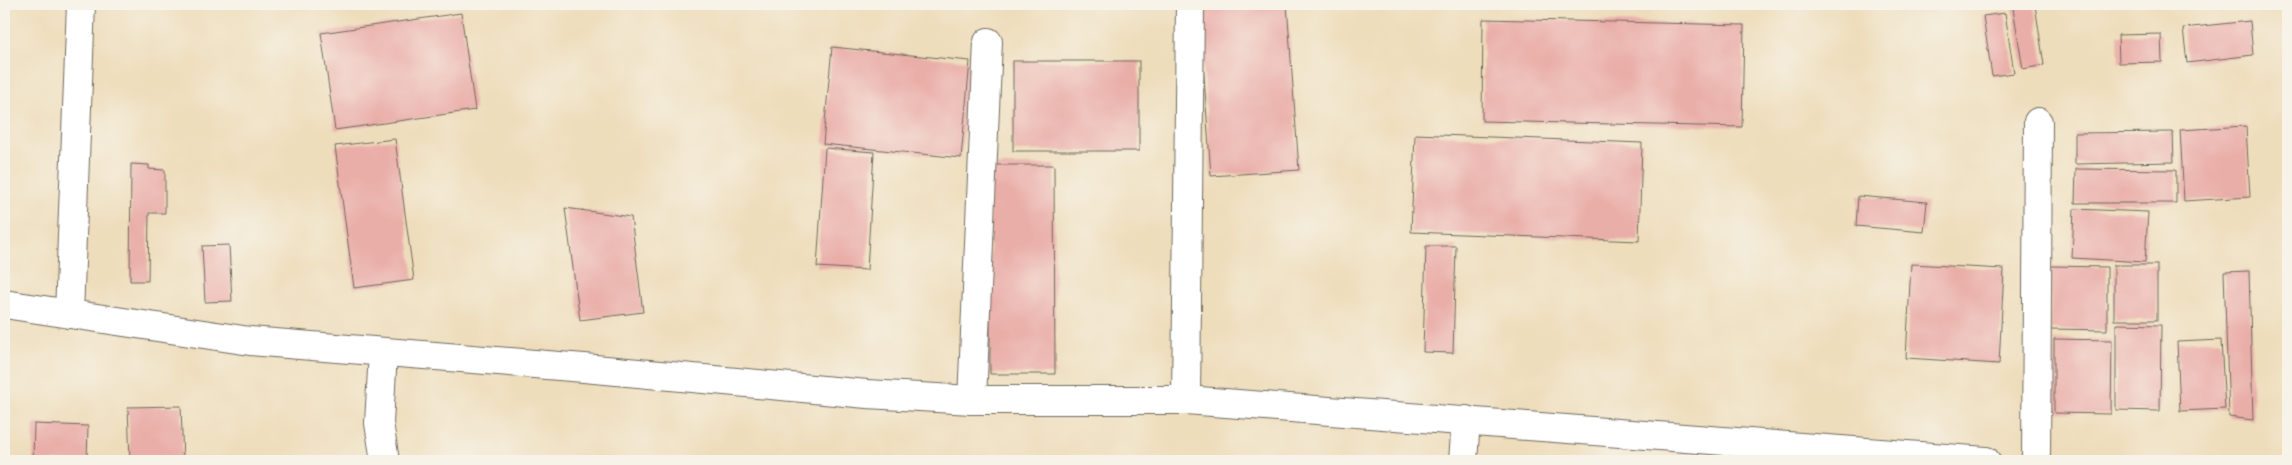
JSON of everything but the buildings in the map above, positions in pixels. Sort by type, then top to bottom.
[{"type":"main road","points":[[69,314],[81,4]]},
{"type":"main road","points":[[1186,400],[1190,4]]},
{"type":"main road","points":[[972,400],[988,42]]},
{"type":"main road","points":[[2036,461],[2038,122]]},
{"type":"main road","points":[[4,304],[250,342],[867,394],[972,400],[1186,400],[1986,461]]},
{"type":"main road","points":[[383,352],[379,423],[384,461]]},
{"type":"main road","points":[[1463,461],[1466,420]]}]
